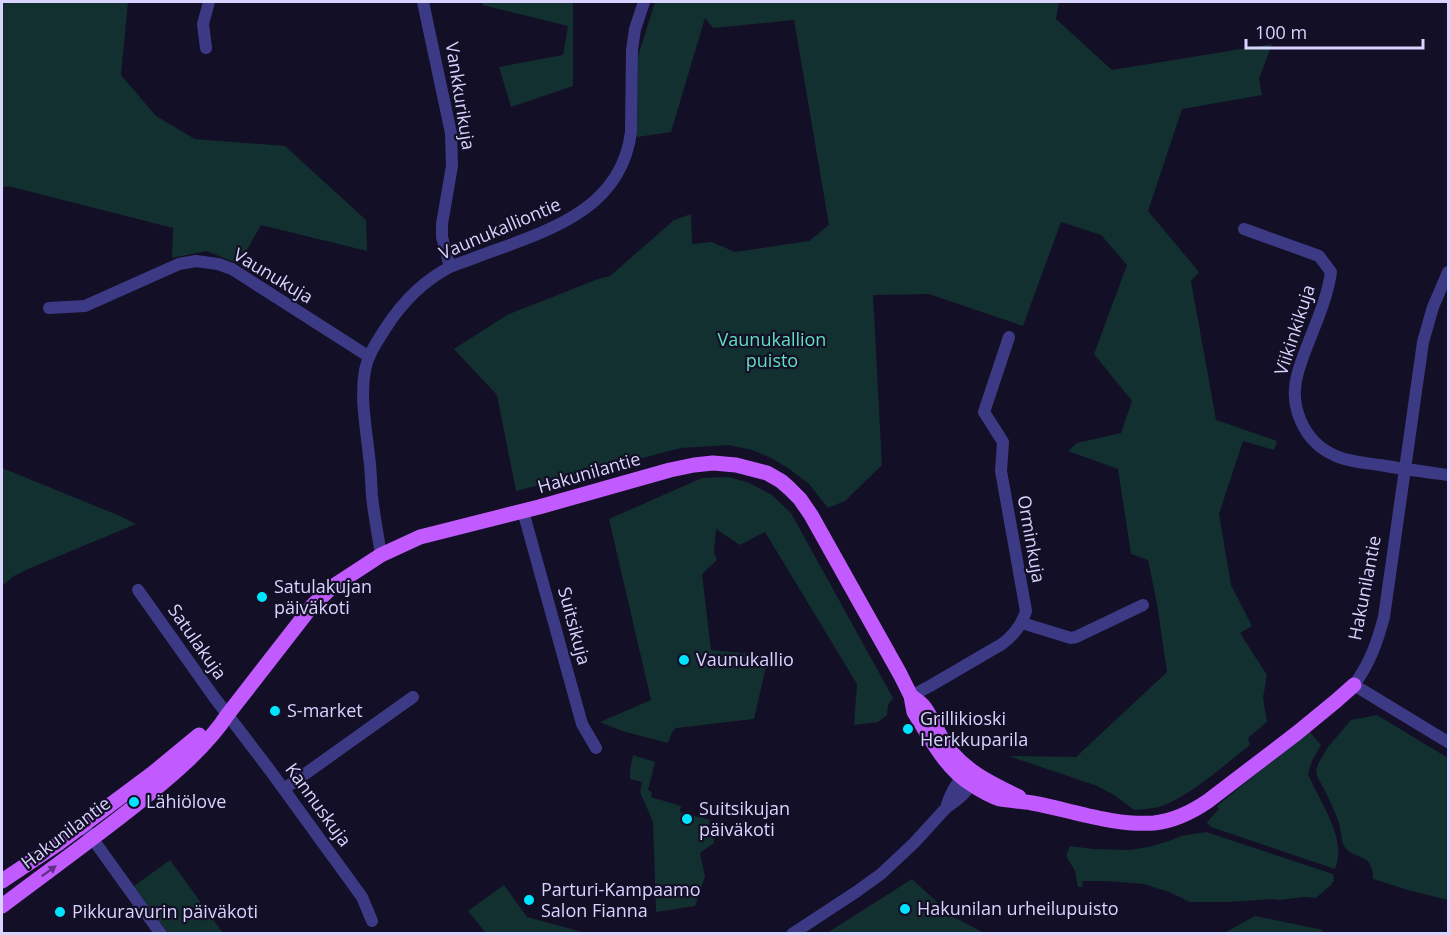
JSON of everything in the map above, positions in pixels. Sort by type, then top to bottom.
[{"type":"main road","name":"Hakunilantie","points":[[2,906],[93,839],[173,774],[217,731],[312,606],[346,576],[381,555],[420,537],[694,465],[713,463],[736,465],[767,473],[781,481],[800,499],[811,514],[911,696],[924,706],[968,778],[999,798],[1030,802],[1119,822],[1154,823],[1170,820],[1208,801],[1305,727],[1354,685]]},
{"type":"main road","name":"Hakunilantie","points":[[2,881],[83,825],[161,767],[210,724],[228,714]]},
{"type":"street","points":[[206,48],[203,24],[209,2]]},
{"type":"street","name":"Vankkurikuja","points":[[423,2],[451,133],[452,166],[442,224],[442,237],[450,267]]},
{"type":"street","name":"Vaunukalliontie","points":[[381,555],[372,498],[363,403],[368,356],[403,303],[428,282],[450,267],[551,229],[593,203],[607,189],[617,175],[630,144],[632,50],[635,29],[644,2]]},
{"type":"street","name":"Viikinkikuja","points":[[1244,229],[1319,256],[1331,272],[1327,294],[1298,373],[1294,391],[1301,424],[1311,438],[1337,457],[1449,475]]},
{"type":"street","name":"Vaunukuja","points":[[49,308],[85,306],[179,264],[196,261],[218,264],[232,269],[368,356]]},
{"type":"street","name":"Hakunilantie","points":[[1354,685],[1365,670],[1373,653],[1384,617],[1427,327],[1432,307],[1449,272]]},
{"type":"street","name":"Orminkuja","points":[[1009,337],[984,412],[1004,442],[1001,471],[1026,611],[1022,623]]},
{"type":"street","name":"Suitsikuja","points":[[524,511],[582,724],[596,748]]},
{"type":"street","name":"Satulakuja","points":[[138,590],[228,714]]},
{"type":"street","points":[[911,696],[1002,644],[1022,623],[1071,638],[1143,605]]},
{"type":"street","points":[[1354,685],[1449,741]]},
{"type":"street","points":[[284,789],[413,697]]},
{"type":"street","name":"Kannuskuja","points":[[228,714],[362,897],[372,921]]},
{"type":"street","points":[[792,933],[881,874],[946,808],[957,800],[968,778]]},
{"type":"street","points":[[83,825],[161,933]]},
{"type":"green space","points":[[2,2],[128,2],[121,75],[156,116],[195,139],[285,146],[366,220],[367,251],[261,225],[239,264],[206,251],[172,258],[173,228],[8,186],[2,188]]},
{"type":"green space","points":[[482,2],[573,2],[573,86],[511,107],[499,67],[563,55],[568,26],[483,5]]},
{"type":"green space","name":"Vaunukallion puisto","points":[[655,2],[1059,2],[1056,19],[1112,70],[1272,44],[1259,79],[1262,95],[1182,109],[1148,211],[1199,272],[1191,281],[1216,420],[1277,441],[1274,450],[1243,441],[1219,514],[1231,585],[1252,626],[1240,633],[1267,675],[1263,698],[1267,722],[1248,738],[1250,745],[1185,795],[1162,806],[1134,810],[1097,786],[1009,756],[1076,757],[1167,672],[1148,560],[1131,554],[1118,469],[1068,451],[1077,443],[1121,433],[1132,401],[1094,354],[1127,265],[1101,235],[1061,222],[1023,326],[929,294],[873,295],[882,465],[845,501],[828,508],[809,484],[788,468],[752,450],[729,445],[681,448],[516,491],[497,395],[454,349],[507,315],[610,276],[674,220],[691,214],[692,244],[712,242],[735,252],[809,241],[829,225],[794,20],[713,28],[705,18],[671,132],[637,137],[638,56]]},
{"type":"green space","points":[[2,468],[136,524],[28,569],[14,576],[2,586]]},
{"type":"green space","points":[[728,477],[747,482],[772,495],[791,513],[893,698],[888,705],[887,715],[878,722],[854,725],[857,684],[765,532],[740,545],[716,529],[714,553],[717,560],[702,574],[711,650],[763,655],[767,662],[754,719],[676,728],[668,743],[622,731],[600,722],[651,700],[609,519],[702,478]]},
{"type":"green space","points":[[1377,715],[1448,758],[1448,900],[1373,879],[1370,864],[1348,851],[1344,846],[1337,817],[1317,776],[1316,770],[1319,762],[1328,747],[1351,720]]},
{"type":"green space","points":[[1309,731],[1321,745],[1308,774],[1335,832],[1338,857],[1335,869],[1211,827],[1207,823],[1219,809],[1217,806]]},
{"type":"green space","points":[[633,755],[655,762],[648,790],[652,792],[651,797],[681,806],[680,812],[710,820],[708,828],[713,830],[714,843],[700,853],[705,876],[695,906],[656,912],[653,822],[640,792],[642,782],[630,779]]},
{"type":"green space","points":[[1206,832],[1333,874],[1334,880],[1316,898],[1190,902],[1144,884],[1083,881],[1082,887],[1078,887],[1075,871],[1066,856],[1070,846],[1129,850]]},
{"type":"green space","points":[[170,860],[223,933],[168,933],[134,886]]},
{"type":"green space","name":"Hakunilan urheilupuisto","points":[[912,879],[952,916],[984,933],[827,933]]},
{"type":"green space","points":[[504,885],[527,917],[586,933],[486,933],[468,911]]},
{"type":"green space","points":[[1255,916],[1323,930],[1322,934],[1224,933]]},
{"type":"place","name":"Satulakujan päiväkoti","points":[[262,597]]},
{"type":"place","name":"Vaunukallio","points":[[684,660]]},
{"type":"place","name":"S-market","points":[[275,711]]},
{"type":"place","name":"Grillikioski Herkkuparila","points":[[908,729]]},
{"type":"place","name":"Lähiölove","points":[[134,802]]},
{"type":"place","name":"Suitsikujan päiväkoti","points":[[687,819]]},
{"type":"place","name":"Parturi-Kampaamo Salon Fianna","points":[[529,900]]},
{"type":"place","name":"Hakunilan urheilupuisto","points":[[905,909]]},
{"type":"place","name":"Pikkuravurin päiväkoti","points":[[60,912]]}]
